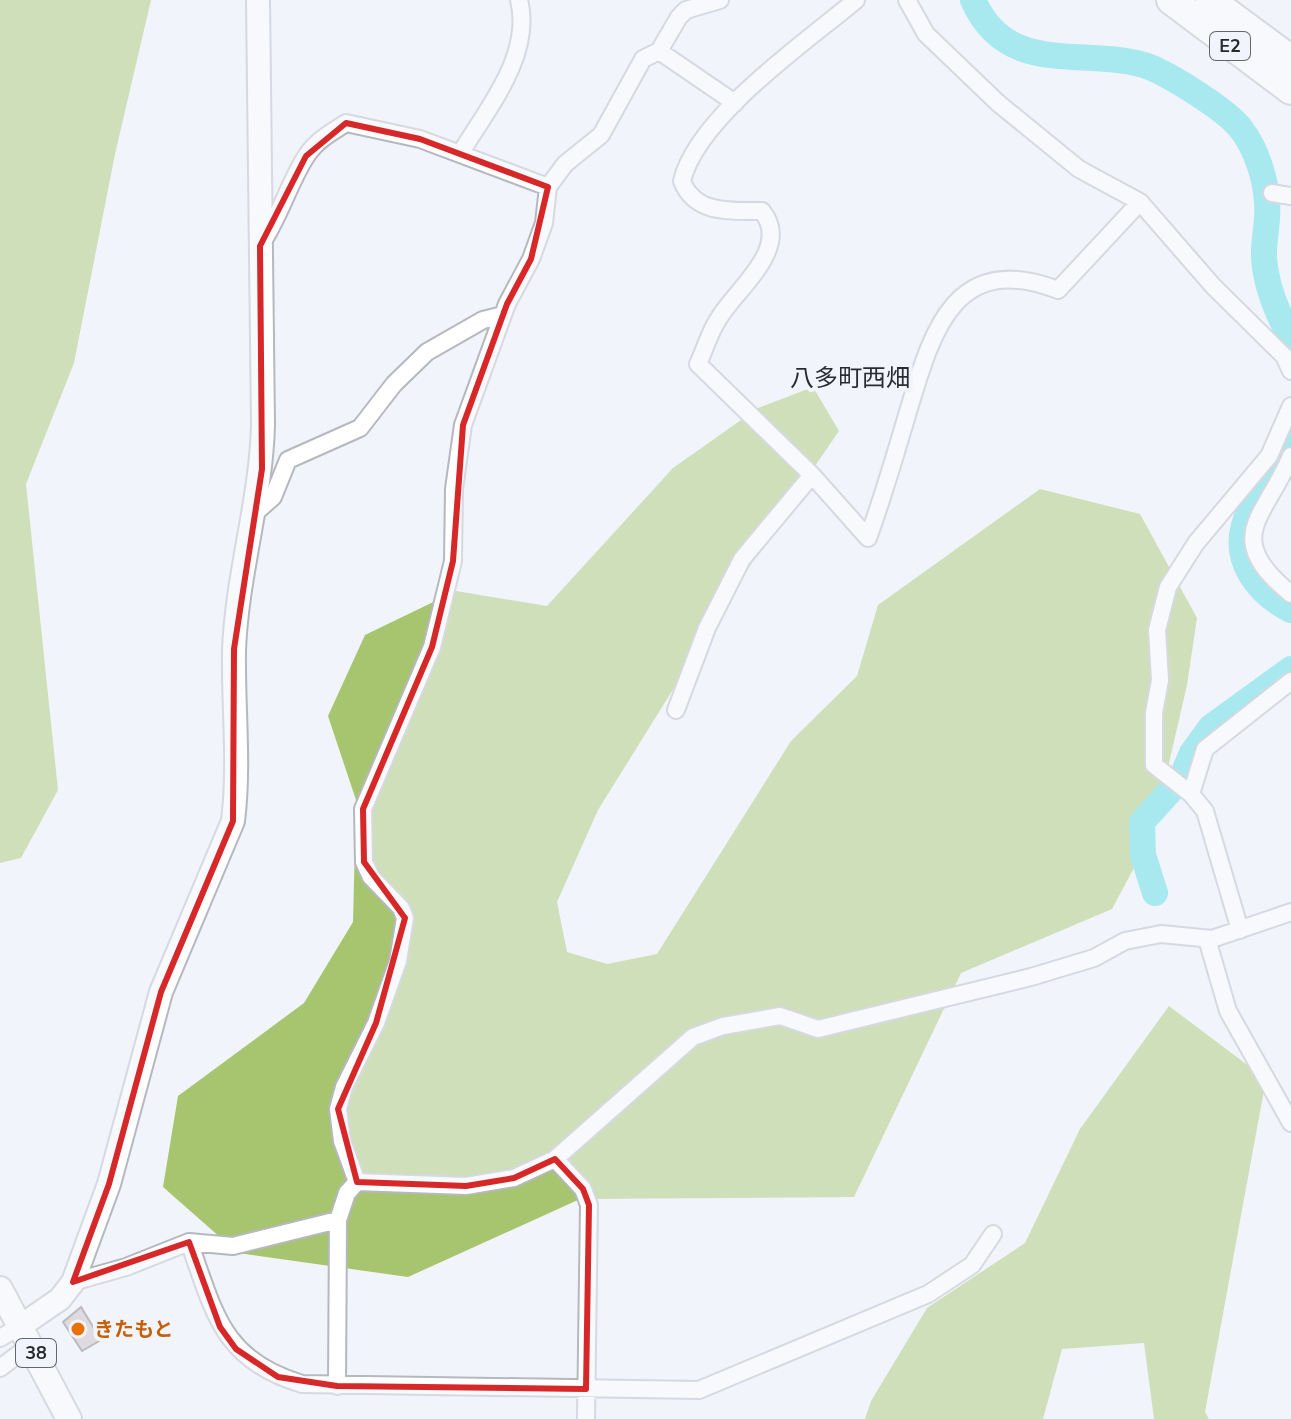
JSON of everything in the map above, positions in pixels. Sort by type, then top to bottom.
[{"type":"highway","name":"E2","points":[[1171,0],[1291,90]]},
{"type":"highway","name":"E2","points":[[1210,0],[1291,60]]},
{"type":"main road","name":"38","points":[[0,1289],[69,1419]]},
{"type":"street","points":[[0,1368],[73,1282],[109,1184],[161,992],[233,821],[237,791],[234,649],[255,513],[263,425],[258,0]]},
{"type":"street","points":[[460,154],[522,42],[524,21],[519,0]]},
{"type":"street","points":[[357,1182],[342,1141],[338,1109],[344,1087],[376,1023],[398,961],[405,918],[401,908],[371,877],[364,862],[360,828],[363,809],[432,647],[453,561],[454,489],[463,425],[503,315],[531,259],[544,223],[548,187],[565,164],[601,135],[643,59],[659,51],[686,10],[720,0]]},
{"type":"street","points":[[856,0],[735,103],[696,146],[682,181],[685,190],[712,211],[762,211],[769,219],[772,236],[764,259],[718,318],[698,364],[812,475],[868,538],[932,335],[954,304],[987,283],[1033,280],[1058,290],[1140,202]]},
{"type":"street","points":[[907,0],[926,34],[998,103],[1079,169],[1140,202],[1213,286],[1284,356],[1291,371]]},
{"type":"street","points":[[659,51],[735,103]]},
{"type":"street","points":[[260,246],[279,217],[306,156],[318,141],[346,123],[420,139],[548,187]]},
{"type":"street","points":[[1272,193],[1291,196]]},
{"type":"street","points":[[255,513],[273,497],[288,460],[360,428],[394,384],[427,352],[483,320],[503,315]]},
{"type":"street","points":[[1291,406],[1269,456],[1196,543],[1168,587],[1157,630],[1160,680],[1154,713],[1154,765],[1191,794],[1205,811],[1222,935],[1228,1011],[1291,1123]]},
{"type":"street","points":[[1291,456],[1255,519],[1254,541],[1257,560],[1291,594]]},
{"type":"street","points":[[676,710],[707,628],[742,559],[812,475]]},
{"type":"street","points":[[1191,794],[1205,749],[1291,681]]},
{"type":"street","points":[[337,1386],[338,1220],[347,1193],[357,1182],[466,1186],[514,1178],[555,1159],[693,1037],[723,1026],[780,1016],[818,1029],[1031,977],[1094,958],[1125,941],[1161,934],[1222,935],[1291,912]]},
{"type":"street","points":[[555,1159],[583,1189],[589,1205],[586,1419]]},
{"type":"street","points":[[73,1282],[189,1242],[233,1246],[338,1220]]},
{"type":"street","points":[[189,1242],[220,1327],[236,1349],[278,1377],[302,1384],[699,1390],[928,1294],[972,1265],[993,1234]]},
{"type":"street","points":[[0,1338],[27,1335]]},
{"type":"highlighted area","points":[[346,123],[420,139],[548,187],[531,259],[507,304],[463,425],[453,561],[432,647],[363,809],[364,862],[405,918],[376,1023],[338,1109],[357,1182],[466,1186],[514,1178],[555,1159],[583,1189],[589,1205],[586,1389],[337,1386],[278,1377],[236,1349],[220,1327],[189,1242],[73,1282],[109,1184],[161,992],[233,821],[234,649],[262,469],[260,246],[306,156]]},
{"type":"green space","points":[[0,0],[151,0],[115,154],[74,363],[26,484],[58,790],[21,858],[0,863]]},
{"type":"green space","points":[[813,387],[839,431],[784,511],[598,810],[557,902],[567,952],[607,964],[657,954],[791,741],[857,676],[878,605],[1040,489],[1140,514],[1197,618],[1187,685],[1153,832],[1112,909],[961,973],[854,1197],[580,1199],[408,1277],[238,1253],[163,1187],[178,1096],[304,1003],[353,922],[356,800],[328,716],[365,635],[456,591],[547,606],[673,468],[758,408]]},
{"type":"green space","points":[[1169,1006],[1266,1079],[1205,1412],[1209,1419],[1154,1419],[1144,1343],[1062,1349],[1043,1419],[865,1419],[871,1401],[927,1308],[1025,1243],[1080,1129]]},
{"type":"building","points":[[81,1307],[101,1340],[82,1351],[63,1322]]},
{"type":"waterway","points":[[973,0],[987,24],[1005,40],[1025,50],[1144,65],[1196,92],[1234,121],[1256,154],[1262,174],[1267,210],[1265,269],[1273,300],[1291,338]]},
{"type":"waterway","points":[[1291,422],[1279,458],[1248,513],[1241,542],[1243,557],[1254,579],[1278,603],[1291,610]]},
{"type":"waterway","points":[[1155,893],[1143,855],[1142,822],[1181,779],[1192,753],[1211,727],[1291,669]]},
{"type":"place","name":"きたもと","points":[[78,1329]]},
{"type":"district","name":"八多町西畑","points":[[850,378]]}]
